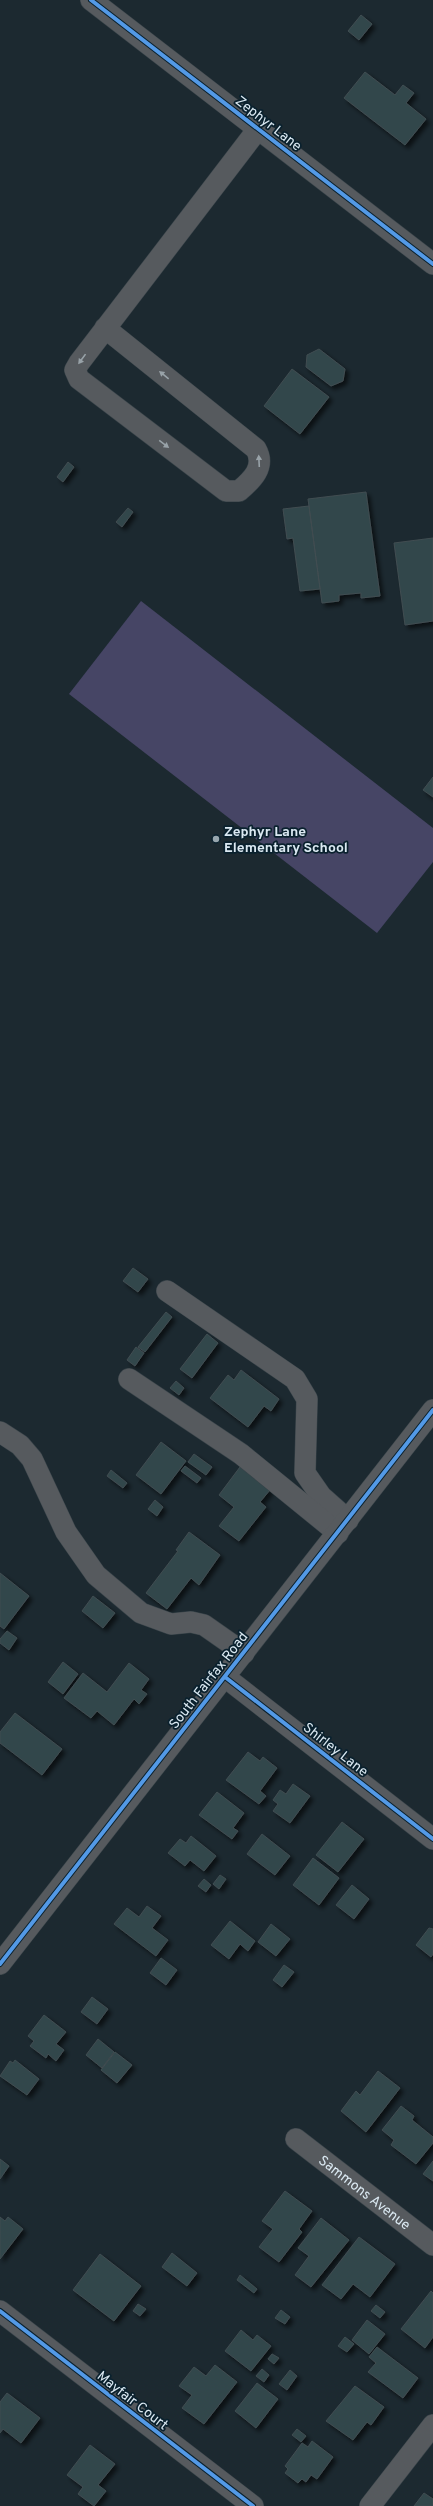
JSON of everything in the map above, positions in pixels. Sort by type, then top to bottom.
[{"type":"street","name":"Zephyr Lane","points":[[91,0],[433,264]]},
{"type":"street","points":[[105,328],[256,449],[261,461],[259,468],[245,486],[239,491],[226,491],[79,379],[75,370],[105,328],[258,129]]},
{"type":"street","points":[[167,1291],[294,1379],[307,1399],[305,1473],[343,1526]]},
{"type":"street","points":[[129,1379],[241,1454],[343,1526]]},
{"type":"street","name":"South Fairfax Road","points":[[0,1963],[433,1410]]},
{"type":"street","points":[[0,1432],[20,1445],[32,1459],[66,1532],[96,1575],[107,1585],[141,1613],[171,1624],[191,1622],[204,1625],[244,1653]]},
{"type":"street","name":"Shirley Lane","points":[[225,1677],[433,1839]]},
{"type":"street","name":"Sammons Avenue","points":[[296,2139],[433,2245]]},
{"type":"street","name":"Mayfair Court","points":[[0,2311],[253,2506]]},
{"type":"street","points":[[370,2506],[433,2425]]},
{"type":"shaded area","points":[[141,601],[433,828],[433,862],[377,933],[69,694]]},
{"type":"building","points":[[361,15],[372,24],[359,40],[348,31]]},
{"type":"building","points":[[365,72],[395,95],[403,85],[414,93],[406,103],[426,119],[405,145],[344,98]]},
{"type":"building","points":[[319,349],[345,369],[343,381],[331,386],[306,367],[307,355]]},
{"type":"building","points":[[292,369],[329,397],[300,434],[264,406]]},
{"type":"building","points":[[68,462],[74,467],[63,482],[57,477]]},
{"type":"building","points":[[366,492],[380,596],[361,598],[361,593],[339,595],[339,601],[322,603],[308,499]]},
{"type":"building","points":[[309,506],[320,589],[300,591],[293,538],[287,539],[283,509]]},
{"type":"building","points":[[128,508],[133,512],[122,527],[116,522]]},
{"type":"building","points":[[433,538],[433,621],[405,625],[394,543]]},
{"type":"building","points":[[433,777],[433,797],[423,790]]},
{"type":"building","points":[[133,1268],[148,1279],[138,1292],[123,1281]]},
{"type":"building","points":[[166,1312],[172,1317],[145,1352],[138,1347]]},
{"type":"building","points":[[207,1334],[218,1343],[192,1378],[180,1369]]},
{"type":"building","points":[[136,1347],[144,1353],[135,1366],[127,1360]]},
{"type":"building","points":[[241,1370],[279,1399],[271,1411],[264,1406],[248,1427],[210,1398],[228,1375],[234,1380]]},
{"type":"building","points":[[176,1381],[184,1388],[179,1395],[170,1388]]},
{"type":"building","points":[[161,1442],[186,1461],[161,1494],[136,1475]]},
{"type":"building","points":[[194,1454],[212,1467],[206,1475],[188,1462]]},
{"type":"building","points":[[185,1466],[201,1478],[197,1483],[181,1471]]},
{"type":"building","points":[[240,1467],[270,1490],[260,1502],[266,1507],[239,1541],[219,1526],[234,1507],[219,1495]]},
{"type":"building","points":[[111,1470],[127,1483],[123,1488],[107,1476]]},
{"type":"building","points":[[155,1500],[163,1507],[157,1516],[148,1509]]},
{"type":"building","points":[[189,1532],[220,1555],[199,1585],[191,1578],[167,1609],[146,1593],[178,1551],[176,1550]]},
{"type":"building","points":[[0,1573],[29,1596],[4,1629],[0,1626]]},
{"type":"building","points":[[93,1596],[115,1613],[103,1628],[82,1611]]},
{"type":"building","points":[[7,1631],[17,1638],[9,1650],[0,1643],[0,1639]]},
{"type":"building","points":[[63,1662],[78,1674],[63,1694],[48,1682]]},
{"type":"building","points":[[129,1663],[149,1679],[141,1690],[147,1694],[139,1704],[134,1699],[114,1725],[97,1711],[91,1718],[64,1698],[83,1673],[107,1692]]},
{"type":"building","points":[[15,1713],[62,1749],[42,1775],[0,1743],[0,1732]]},
{"type":"building","points":[[248,1752],[260,1761],[263,1757],[277,1768],[260,1791],[266,1796],[259,1804],[226,1780]]},
{"type":"building","points":[[293,1784],[310,1796],[290,1823],[273,1811],[278,1804],[273,1800],[280,1790],[286,1794]]},
{"type":"building","points":[[217,1792],[244,1813],[233,1828],[238,1831],[232,1839],[199,1815]]},
{"type":"building","points":[[342,1822],[364,1839],[338,1872],[316,1855]]},
{"type":"building","points":[[262,1834],[290,1856],[275,1875],[247,1854]]},
{"type":"building","points":[[191,1836],[216,1856],[204,1871],[190,1860],[185,1866],[168,1853],[180,1839],[186,1843]]},
{"type":"building","points":[[313,1858],[339,1878],[319,1905],[293,1885]]},
{"type":"building","points":[[220,1875],[226,1879],[219,1889],[213,1884]]},
{"type":"building","points":[[204,1879],[211,1885],[206,1892],[198,1886]]},
{"type":"building","points":[[352,1885],[369,1899],[354,1919],[336,1905]]},
{"type":"building","points":[[147,1906],[161,1916],[152,1928],[168,1940],[156,1956],[114,1924],[127,1908],[139,1917]]},
{"type":"building","points":[[230,1921],[255,1941],[248,1951],[240,1944],[229,1959],[211,1945]]},
{"type":"building","points":[[271,1924],[290,1939],[276,1956],[258,1942]]},
{"type":"building","points":[[429,1928],[433,1929],[433,1954],[431,1957],[416,1945]]},
{"type":"building","points":[[161,1958],[177,1970],[166,1985],[150,1973]]},
{"type":"building","points":[[284,1965],[294,1972],[282,1987],[273,1980]]},
{"type":"building","points":[[92,1997],[108,2009],[97,2024],[81,2012]]},
{"type":"building","points":[[44,2015],[66,2032],[56,2044],[64,2050],[56,2061],[48,2054],[46,2058],[30,2046],[34,2041],[28,2036]]},
{"type":"building","points":[[98,2039],[114,2052],[102,2068],[86,2055]]},
{"type":"building","points":[[115,2052],[132,2065],[117,2083],[101,2070]]},
{"type":"building","points":[[15,2060],[39,2079],[27,2095],[0,2076],[10,2061],[13,2063]]},
{"type":"building","points":[[378,2071],[400,2088],[366,2132],[341,2111],[356,2091],[360,2095]]},
{"type":"building","points":[[401,2106],[414,2116],[412,2120],[433,2137],[433,2143],[416,2164],[391,2145],[394,2140],[382,2130]]},
{"type":"building","points":[[0,2159],[9,2166],[0,2179]]},
{"type":"building","points":[[433,2161],[433,2181],[423,2174]]},
{"type":"building","points":[[285,2191],[312,2211],[299,2229],[302,2232],[279,2262],[259,2247],[273,2229],[262,2221]]},
{"type":"building","points":[[0,2217],[5,2221],[8,2217],[23,2229],[0,2259]]},
{"type":"building","points":[[321,2218],[349,2240],[311,2287],[295,2275],[309,2256],[298,2248]]},
{"type":"building","points":[[359,2237],[395,2264],[370,2297],[353,2284],[341,2299],[322,2285]]},
{"type":"building","points":[[172,2253],[197,2273],[187,2286],[162,2267]]},
{"type":"building","points":[[100,2254],[141,2286],[114,2321],[73,2290]]},
{"type":"building","points":[[240,2275],[257,2289],[254,2293],[237,2280]]},
{"type":"building","points":[[431,2291],[433,2293],[433,2337],[425,2348],[401,2329]]},
{"type":"building","points":[[138,2304],[146,2309],[140,2316],[133,2311]]},
{"type":"building","points":[[376,2305],[385,2312],[380,2318],[371,2311]]},
{"type":"building","points":[[281,2310],[290,2317],[285,2324],[275,2318]]},
{"type":"building","points":[[367,2320],[385,2334],[369,2354],[352,2340]]},
{"type":"building","points":[[241,2330],[253,2340],[257,2335],[271,2346],[251,2371],[225,2351]]},
{"type":"building","points":[[345,2337],[354,2344],[347,2352],[338,2346]]},
{"type":"building","points":[[377,2347],[418,2378],[403,2398],[368,2372],[376,2363],[369,2357]]},
{"type":"building","points":[[272,2354],[279,2358],[274,2364],[268,2359]]},
{"type":"building","points":[[215,2365],[237,2382],[204,2424],[182,2408],[192,2395],[179,2386],[194,2367],[206,2376]]},
{"type":"building","points":[[262,2369],[269,2375],[264,2382],[256,2376]]},
{"type":"building","points":[[290,2370],[297,2376],[287,2390],[279,2384]]},
{"type":"building","points":[[257,2383],[278,2399],[256,2428],[235,2411]]},
{"type":"building","points":[[355,2386],[384,2407],[371,2425],[367,2422],[353,2440],[326,2421]]},
{"type":"building","points":[[7,2393],[40,2418],[21,2443],[3,2429],[0,2433],[0,2402]]},
{"type":"building","points":[[297,2429],[306,2436],[301,2442],[292,2435]]},
{"type":"building","points":[[312,2441],[333,2457],[317,2479],[311,2475],[306,2482],[302,2479],[298,2483],[285,2473],[288,2469],[285,2466],[302,2443],[308,2447]]},
{"type":"building","points":[[90,2445],[115,2464],[98,2485],[106,2491],[94,2506],[78,2494],[83,2487],[67,2475]]},
{"type":"building","points":[[424,2493],[433,2499],[433,2506],[414,2506]]},
{"type":"cycle path","points":[[91,0],[433,264]]},
{"type":"cycle path","points":[[0,1964],[433,1410]]},
{"type":"cycle path","points":[[225,1677],[433,1839]]},
{"type":"cycle path","points":[[0,2311],[253,2506]]},
{"type":"place","name":"Zephyr Lane Elementary School","points":[[216,839]]}]
